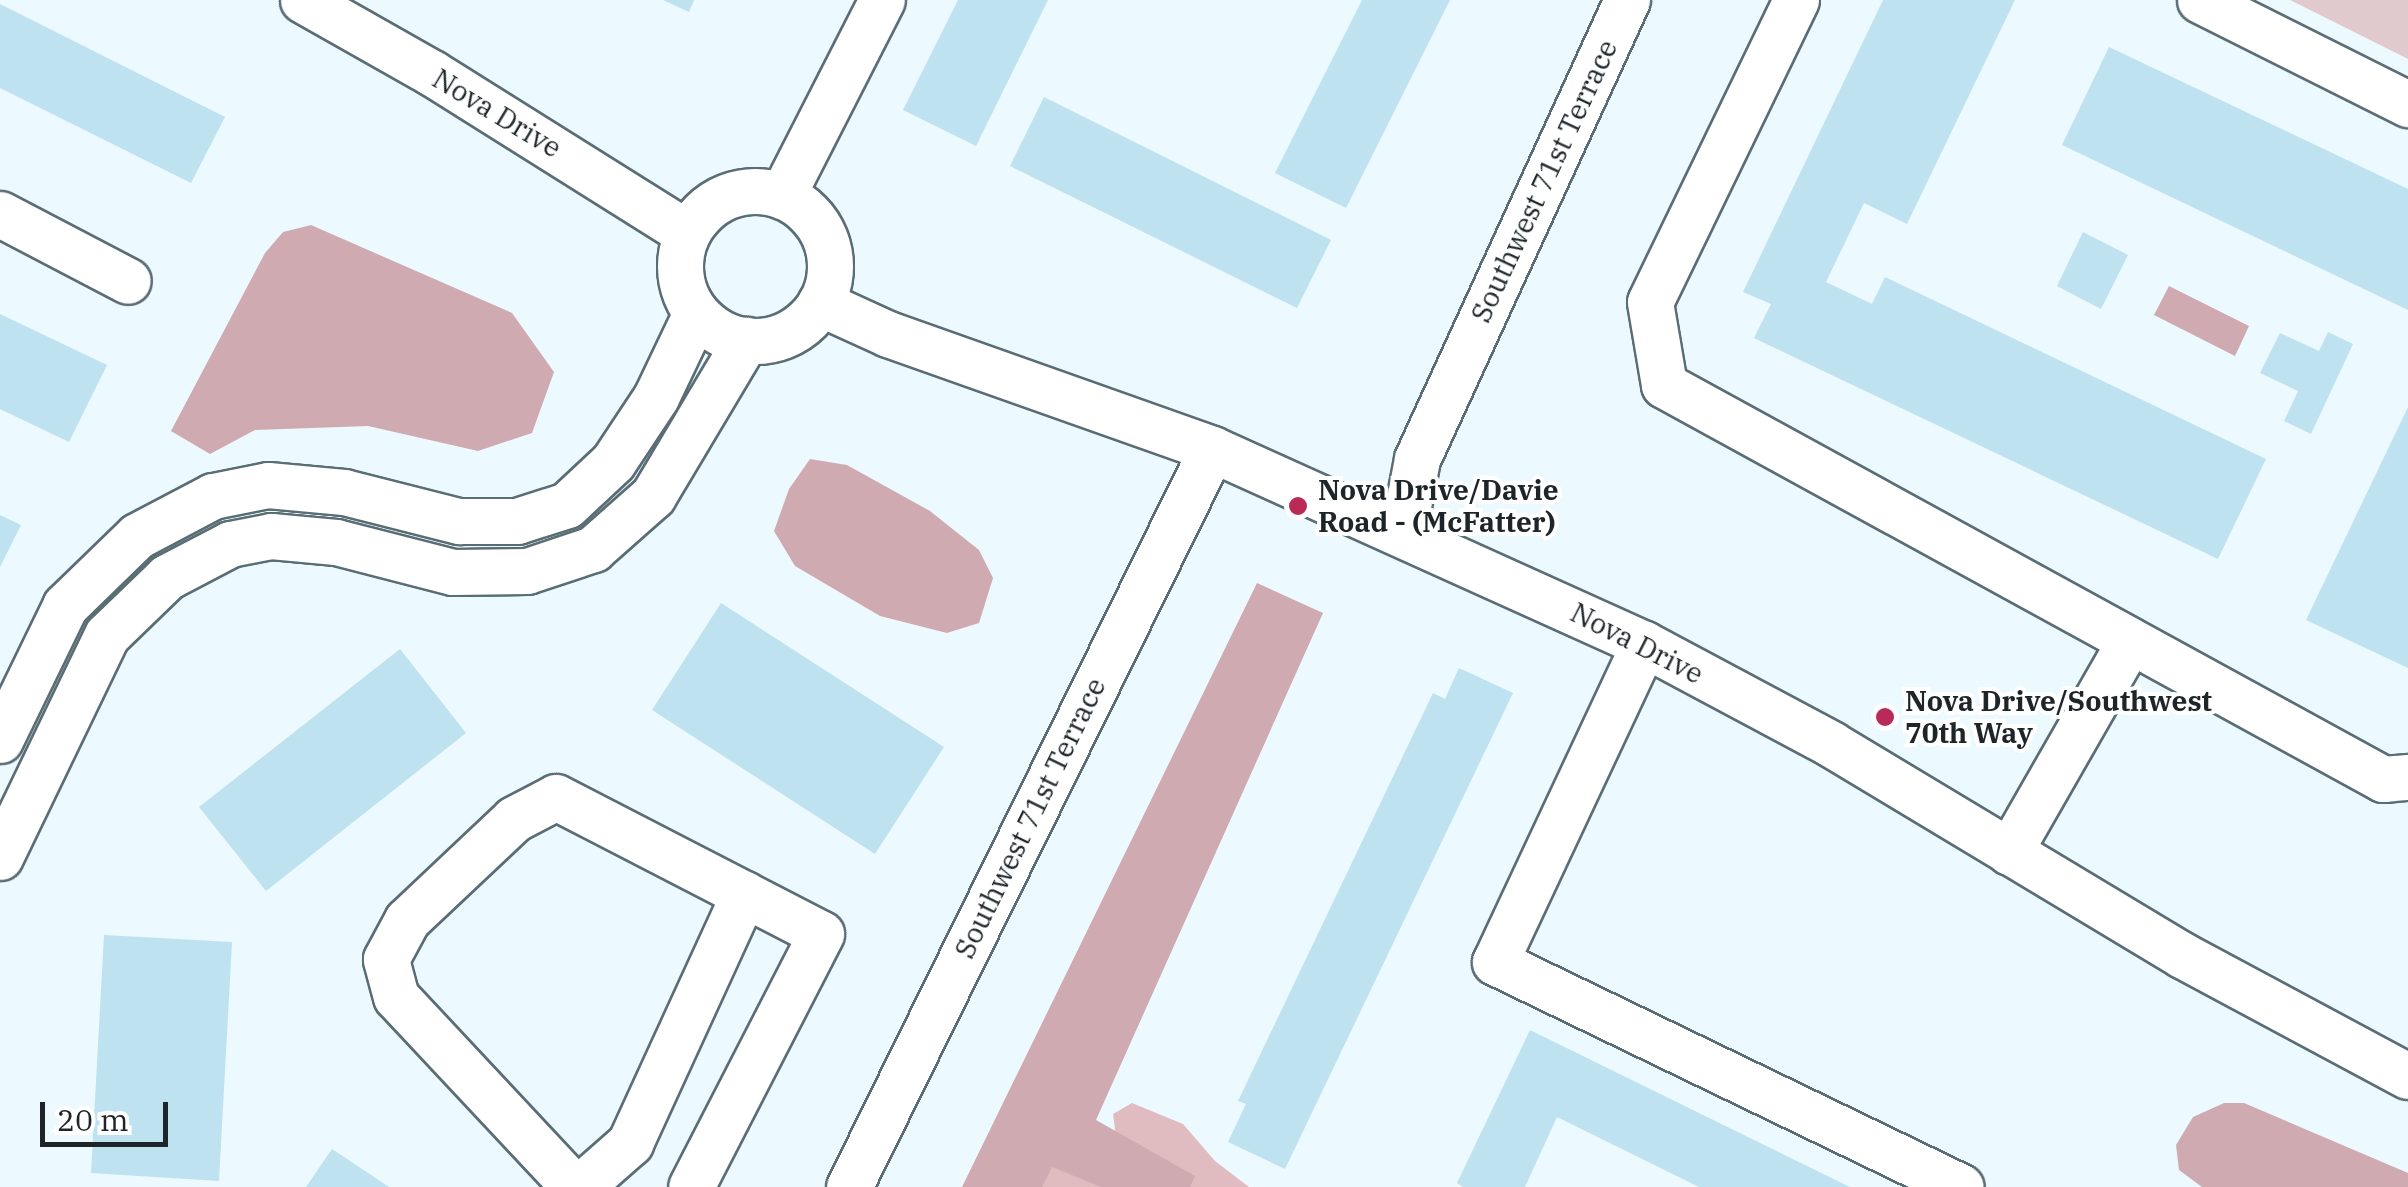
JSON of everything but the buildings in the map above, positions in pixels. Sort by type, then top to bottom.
[{"type":"street","name":"Nova Drive","points":[[303,0],[479,102],[687,233]]},
{"type":"street","points":[[782,196],[882,0]]},
{"type":"street","name":"Southwest 71st Terrace","points":[[1403,532],[1417,459],[1627,0]]},
{"type":"street","points":[[1796,0],[1650,302],[1664,385],[2383,778],[2408,777]]},
{"type":"street","points":[[2200,0],[2408,104]]},
{"type":"street","points":[[738,192],[782,196],[812,219],[829,253],[829,278],[820,302],[807,320],[789,332],[746,340],[718,331],[696,313],[680,274],[687,233],[700,214],[738,192]]},
{"type":"street","points":[[0,214],[128,281]]},
{"type":"street","name":"Nova Drive","points":[[820,302],[888,334],[1212,448],[1644,644],[1831,744],[2217,974],[2408,1076]]},
{"type":"street","points":[[0,740],[65,606],[137,536],[213,496],[268,485],[344,492],[459,522],[518,520],[567,505],[614,462],[656,397],[696,313]]},
{"type":"street","points":[[0,857],[107,636],[167,577],[230,544],[271,536],[336,542],[453,572],[526,571],[593,549],[652,496],[746,340]]},
{"type":"street","name":"Southwest 71st Terrace","points":[[848,1187],[1212,448]]},
{"type":"street","points":[[2009,852],[2130,642]]},
{"type":"street","points":[[1644,644],[1495,962],[1961,1187]]},
{"type":"street","points":[[691,1187],[821,934],[744,894],[556,797],[514,819],[407,920],[386,959],[396,997],[577,1187],[630,1143],[744,894]]},
{"type":"shaded area","points":[[2290,0],[2408,0],[2408,59]]},
{"type":"shaded area","points":[[311,225],[512,313],[554,372],[532,433],[478,451],[368,426],[255,430],[210,454],[171,431],[265,253],[283,232]]},
{"type":"shaded area","points":[[2169,286],[2249,326],[2235,356],[2154,315]]},
{"type":"shaded area","points":[[810,459],[847,465],[930,511],[979,550],[993,578],[979,623],[947,633],[880,616],[795,566],[774,531],[789,489]]},
{"type":"shaded area","points":[[1257,583],[1323,613],[1096,1120],[1195,1176],[1190,1187],[1101,1187],[1052,1167],[1042,1187],[962,1187]]},
{"type":"shaded area","points":[[1132,1103],[1183,1124],[1215,1161],[1249,1187],[1018,1187],[1034,1164],[1118,1152],[1113,1114]]},
{"type":"shaded area","points":[[2224,1103],[2244,1103],[2408,1173],[2408,1187],[2202,1187],[2179,1170],[2176,1145],[2193,1117]]},
{"type":"place","name":"Nova Drive/Davie Road - (McFatter)","points":[[1298,506]]},
{"type":"place","name":"Nova Drive/Southwest 70th Way","points":[[1885,717]]}]
